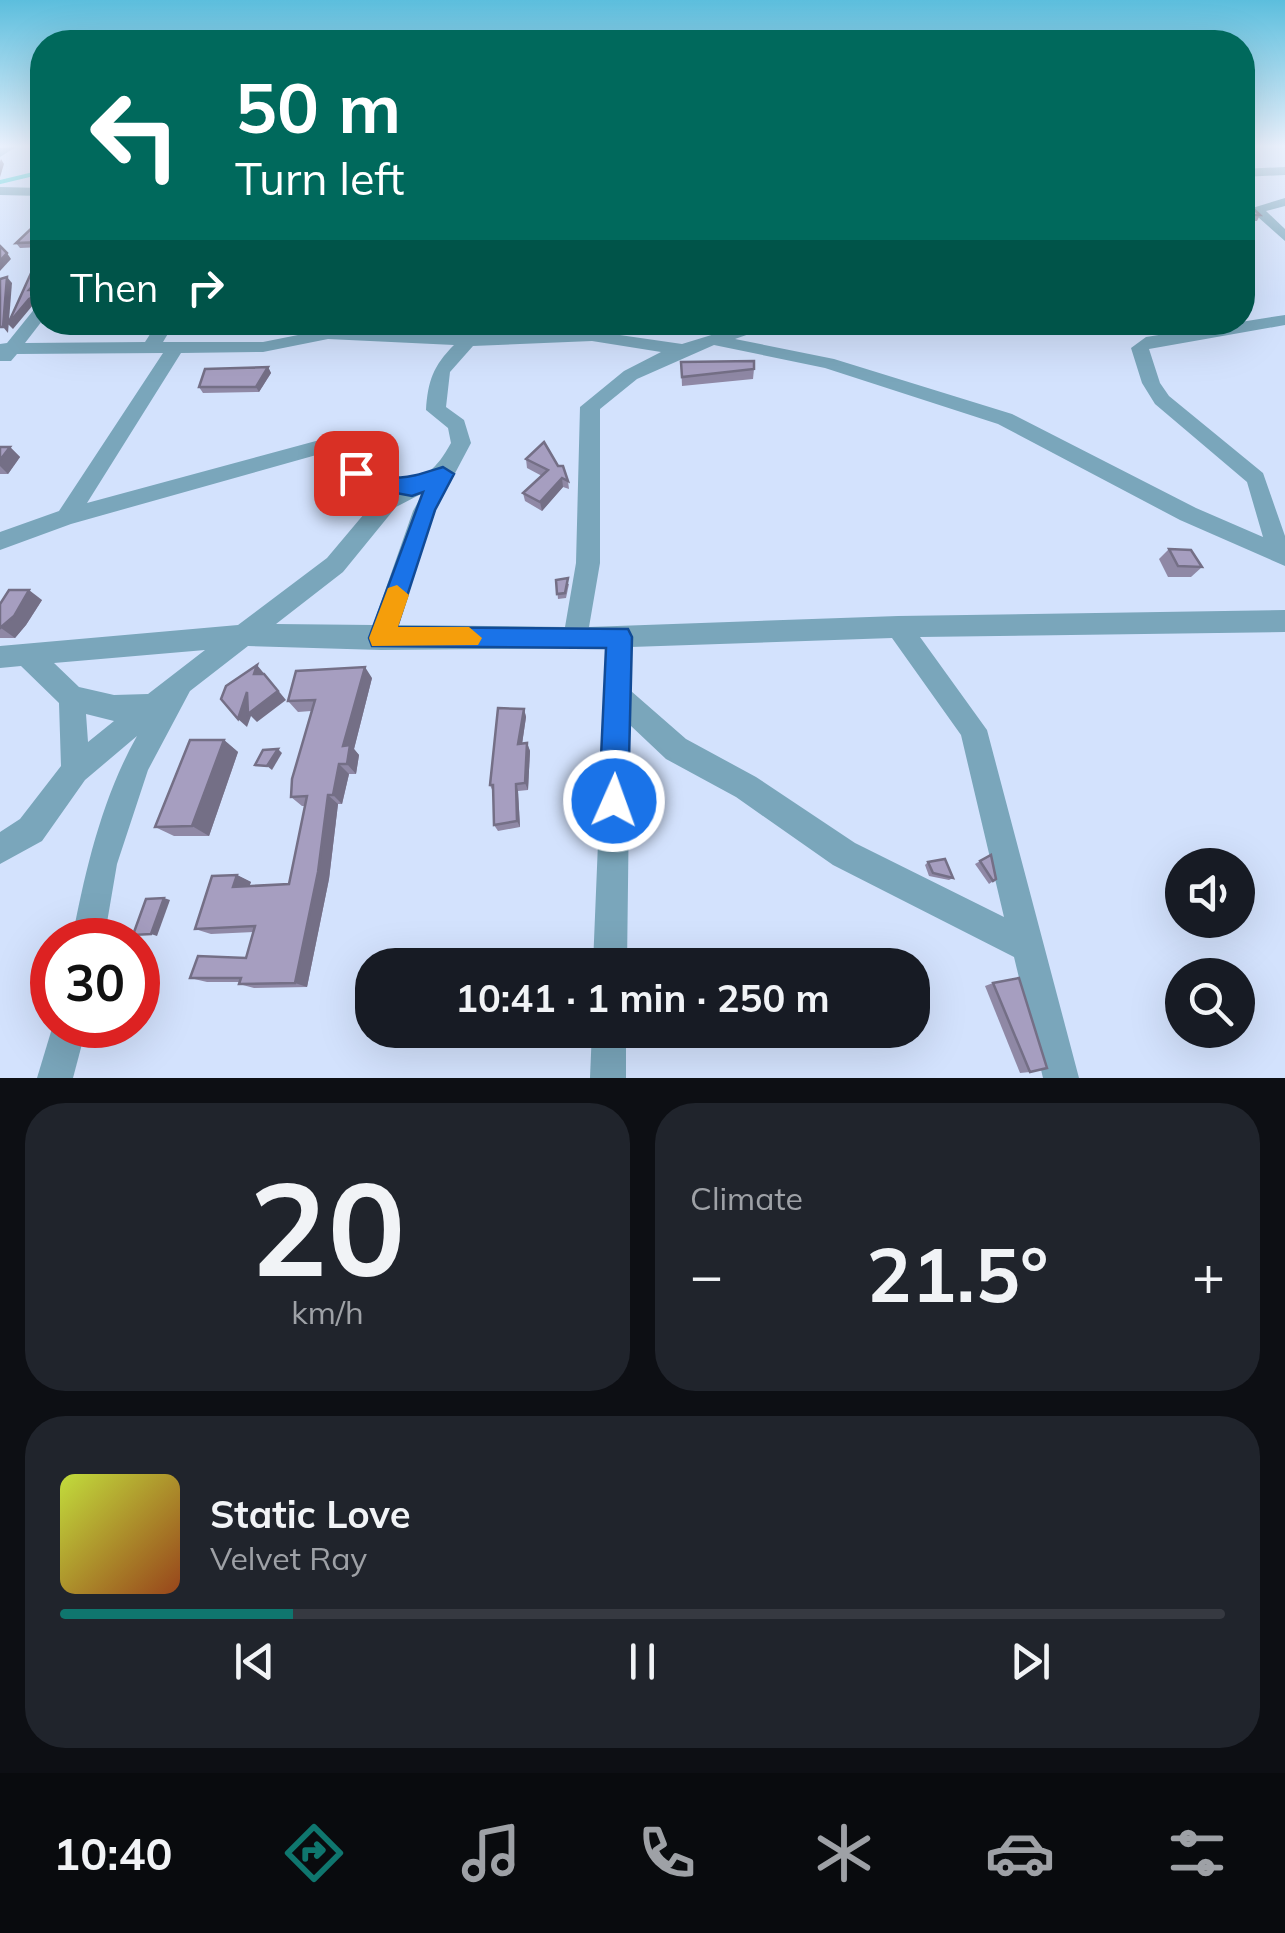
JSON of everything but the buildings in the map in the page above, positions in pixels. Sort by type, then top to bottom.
[{"type":"street","points":[[1285,202],[1256,209],[1285,237]]},
{"type":"street","points":[[1255,325],[1285,320]]},
{"type":"street","points":[[4,354],[30,329]]},
{"type":"street","points":[[150,348],[158,335]]},
{"type":"street","points":[[4,354],[262,346],[309,335]]},
{"type":"street","points":[[381,638],[424,510],[462,438],[457,425],[436,410],[438,380],[443,368],[472,335]]},
{"type":"street","points":[[615,335],[682,350]]},
{"type":"street","points":[[575,638],[588,564],[590,406],[633,372],[682,350],[732,335]]},
{"type":"street","points":[[1190,335],[1146,342],[1140,348],[1151,383],[1162,400],[1256,478],[1282,555]]},
{"type":"street","points":[[716,340],[842,366],[1005,419],[1188,514],[1282,555]]},
{"type":"street","points":[[67,517],[175,348]]},
{"type":"street","points":[[0,542],[67,517],[327,445],[350,447],[361,479],[412,488]]},
{"type":"street","points":[[0,849],[31,830],[76,770],[149,706],[248,635],[335,565],[388,501],[443,474]]},
{"type":"street","points":[[0,657],[248,635],[575,638],[898,626],[1285,621]]},
{"type":"street","points":[[898,626],[973,730],[1061,1078]]},
{"type":"street","points":[[610,948],[619,637]]},
{"type":"street","points":[[28,656],[72,698],[114,708],[149,706]]},
{"type":"street","points":[[92,918],[102,864],[136,765],[181,683]]},
{"type":"street","points":[[617,696],[676,749],[746,787],[844,854],[1025,945]]},
{"type":"street","points":[[72,698],[76,770]]},
{"type":"street","points":[[54,1078],[63,1048]]},
{"type":"street","points":[[608,1078],[609,1048]]},
{"type":"slow traffic","points":[[397,595],[381,638],[469,638]]},
{"type":"route","points":[[356,473],[372,482],[412,488],[443,474],[424,510],[381,638],[619,637],[614,801]]}]
